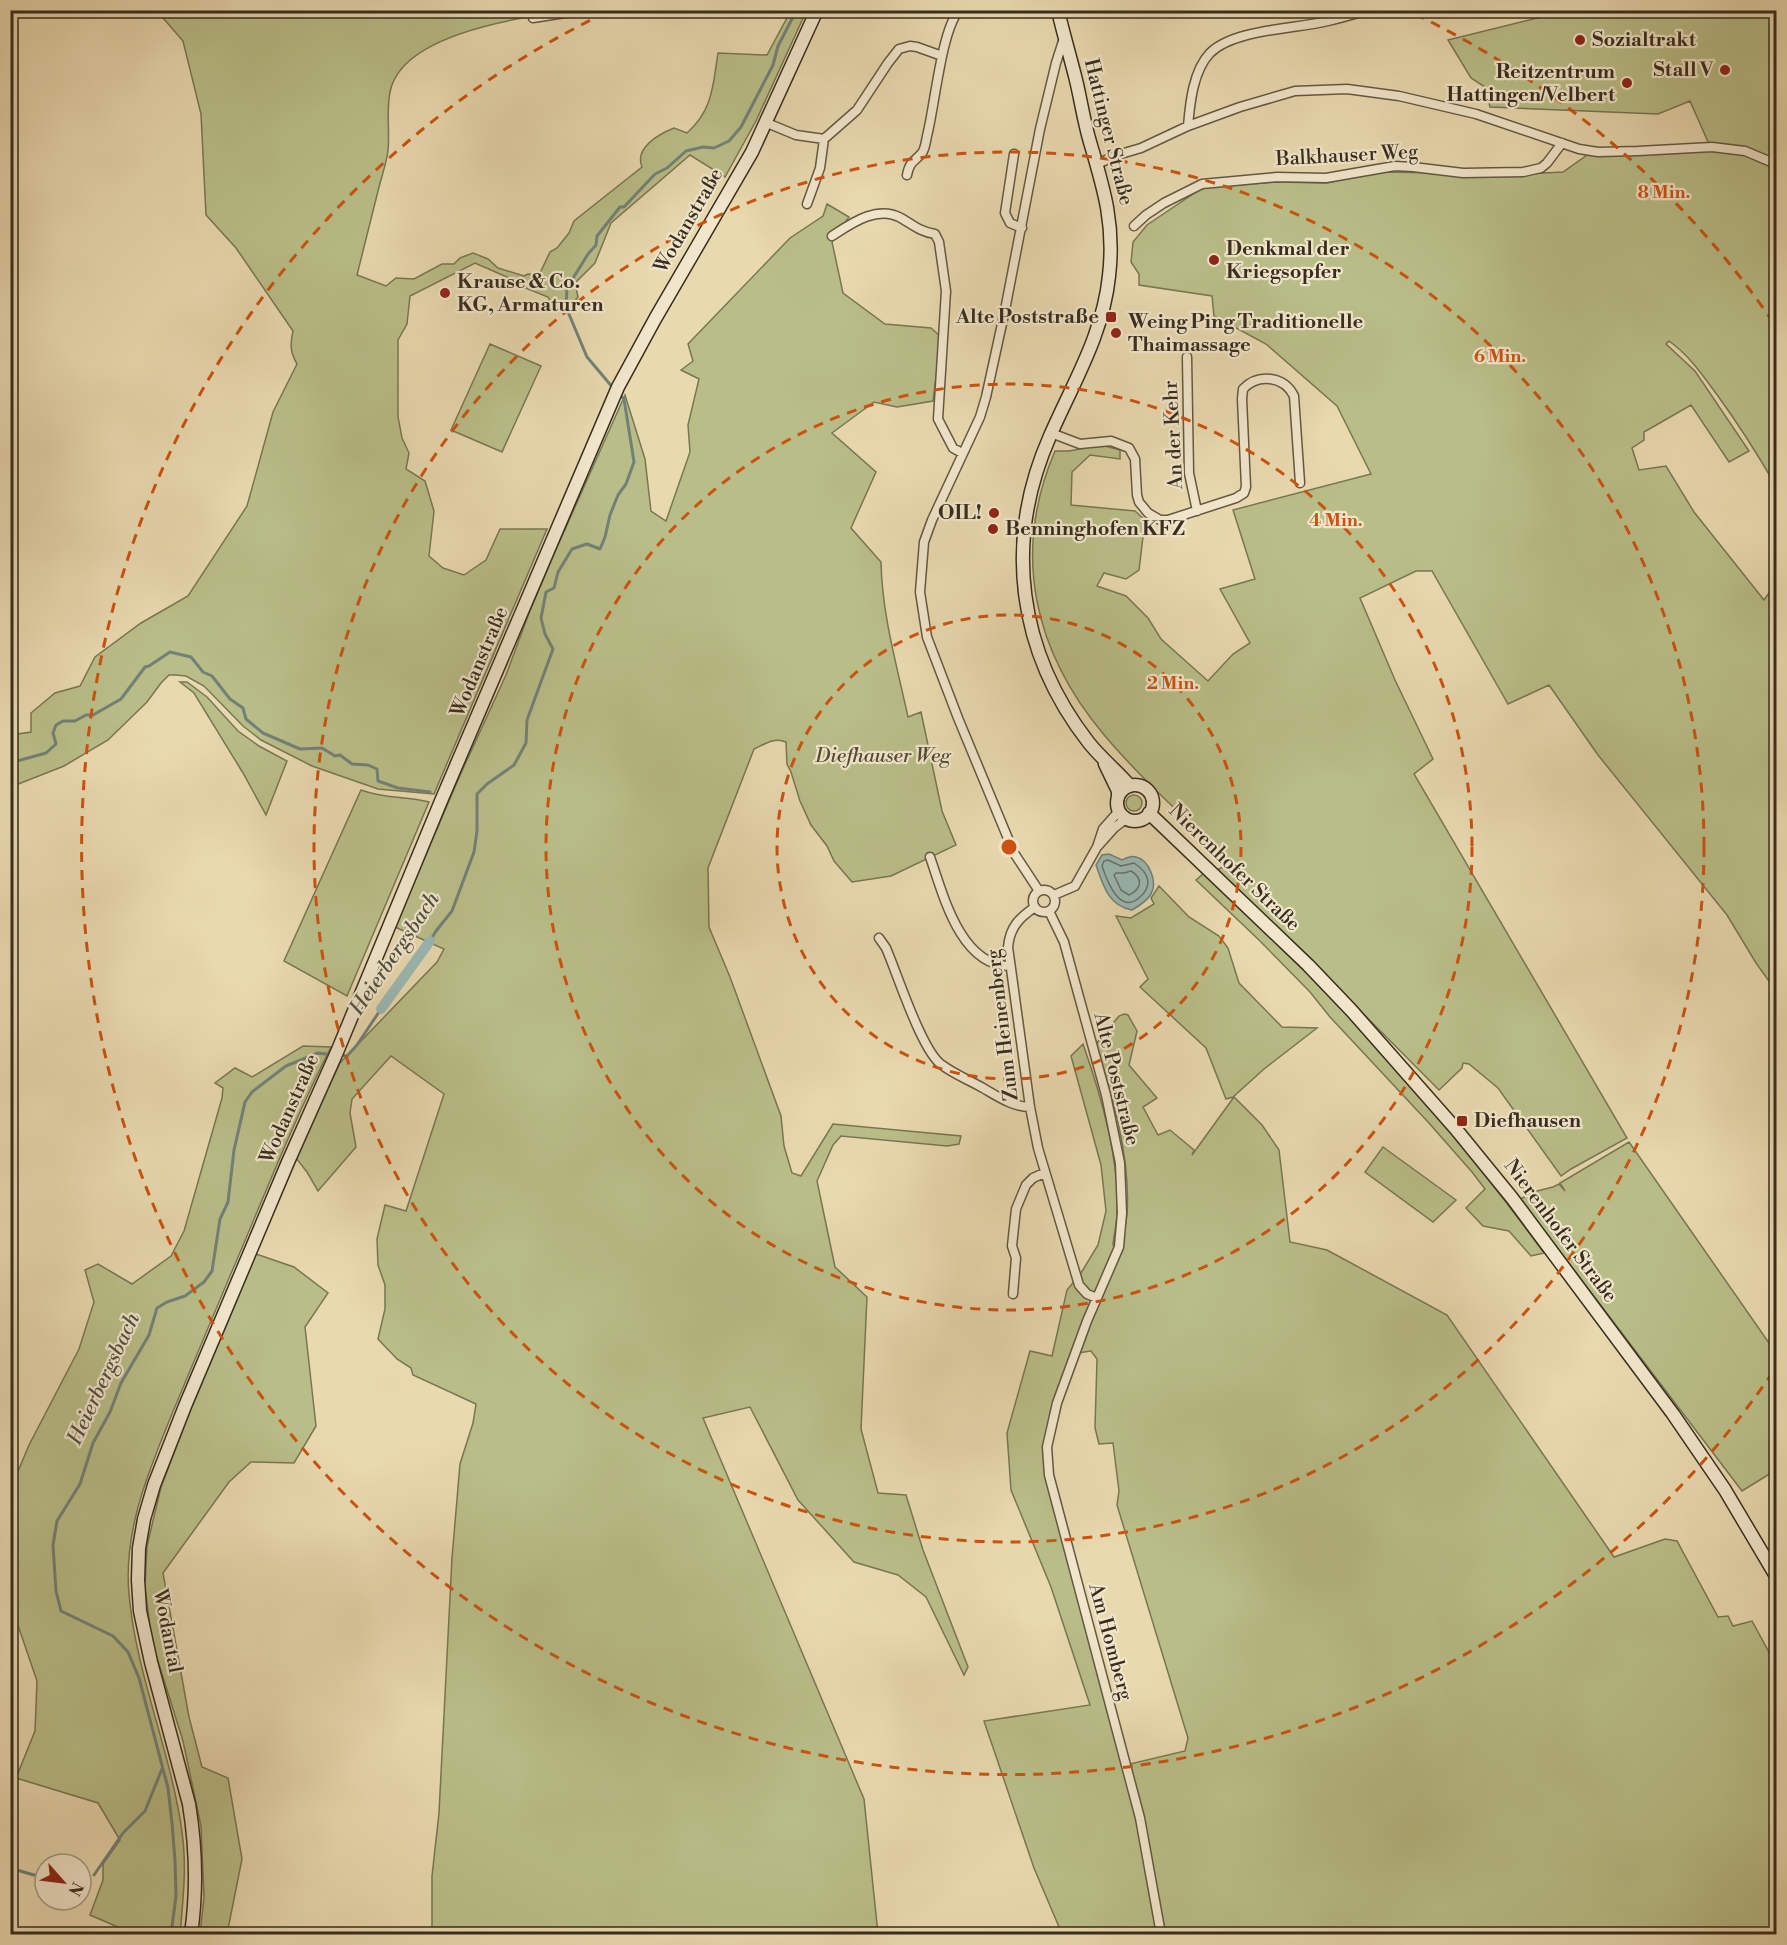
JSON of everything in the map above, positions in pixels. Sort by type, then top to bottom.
[{"type":"main road","name":"Wodanstraße","points":[[211,1345],[616,393],[655,318],[726,198],[767,123],[817,10]]},
{"type":"main road","name":"Hattinger Straße","points":[[1058,13],[1090,142],[1098,164],[1109,216],[1111,255],[1107,290],[1094,339],[1035,474],[1026,515],[1023,557],[1026,603],[1038,650],[1049,679],[1072,718],[1103,760],[1118,791],[1118,796]]},
{"type":"main road","name":"Hattinger Straße","points":[[1103,760],[1114,768],[1130,786]]},
{"type":"main road","points":[[1130,786],[1140,786],[1149,793],[1152,803],[1149,813],[1140,820],[1123,814],[1117,804],[1118,796],[1130,786]]},
{"type":"main road","name":"Nierenhofer Straße","points":[[1149,813],[1308,965],[1351,1010],[1512,1198],[1673,1414],[1725,1490],[1776,1576]]},
{"type":"main road","name":"Wodantal","points":[[192,1935],[194,1900],[192,1826],[189,1804],[142,1626],[138,1564],[144,1518],[154,1485],[211,1345]]},
{"type":"street","points":[[533,18],[584,10]]},
{"type":"street","points":[[907,175],[909,164],[923,152],[942,56],[953,18],[959,10]]},
{"type":"street","points":[[1188,126],[1191,100],[1200,68],[1210,53],[1224,43],[1242,36],[1328,21],[1368,10]]},
{"type":"street","points":[[1039,891],[1014,853],[958,718],[924,626],[920,592],[924,542],[980,417],[986,398],[1022,228],[1040,129],[1064,37]]},
{"type":"street","points":[[807,204],[820,168],[824,139],[857,110],[899,49],[917,47],[942,56]]},
{"type":"street","points":[[1098,164],[1240,107],[1295,91],[1347,89],[1399,96],[1476,114],[1579,149],[1598,152],[1712,147],[1745,152],[1776,164]]},
{"type":"street","points":[[767,123],[788,132],[824,139]]},
{"type":"street","name":"Balkhauser Weg","points":[[1134,226],[1164,203],[1202,184],[1277,177],[1326,178],[1395,166],[1463,173],[1523,172],[1541,168],[1562,143]]},
{"type":"street","points":[[1014,154],[1005,213],[1010,224],[1022,228]]},
{"type":"street","points":[[832,236],[859,219],[884,214],[896,216],[918,229],[935,234],[939,243],[946,291],[938,419],[953,448],[962,453]]},
{"type":"street","name":"An der Kehr","points":[[1187,357],[1189,473],[1197,511]]},
{"type":"street","name":"An der Kehr","points":[[1051,433],[1080,444],[1111,441],[1128,448],[1135,459],[1139,502],[1143,509],[1155,518],[1168,520],[1242,496],[1246,491],[1243,389],[1257,379],[1267,379],[1282,383],[1291,390],[1294,396],[1300,483]]},
{"type":"street","points":[[1054,895],[1075,886],[1097,847],[1103,829],[1123,814]]},
{"type":"street","points":[[930,857],[953,920],[966,943],[988,960],[1009,966]]},
{"type":"street","points":[[1046,890],[1054,895],[1055,902],[1049,911],[1043,912],[1035,907],[1033,900],[1039,891],[1046,890]]},
{"type":"street","name":"Zum Heinenberg","points":[[1035,907],[1013,926],[1008,947],[1029,1107],[1044,1173],[1079,1285],[1087,1294],[1097,1298]]},
{"type":"street","name":"Alte Poststraße","points":[[1049,911],[1064,942],[1106,1095],[1120,1163],[1122,1213],[1119,1247],[1072,1359]]},
{"type":"street","points":[[879,938],[886,948],[922,1037],[932,1055],[941,1065],[998,1096],[1015,1105],[1029,1107]]},
{"type":"street","points":[[1013,1293],[1016,1258],[1012,1246],[1016,1209],[1026,1185],[1044,1173]]},
{"type":"street","name":"Am Homberg","points":[[1072,1359],[1057,1403],[1047,1447],[1049,1475],[1140,1818],[1161,1935]]},
{"type":"green space","points":[[157,11],[568,11],[521,18],[465,32],[438,42],[416,56],[399,72],[389,99],[387,156],[357,275],[386,286],[396,278],[414,279],[442,264],[454,264],[460,258],[473,253],[488,259],[498,268],[524,276],[539,275],[550,252],[557,248],[569,233],[574,221],[642,167],[640,160],[649,143],[674,128],[687,133],[696,124],[707,106],[713,86],[718,53],[767,55],[788,16],[796,11],[805,14],[756,121],[725,177],[690,155],[611,223],[595,263],[575,283],[578,297],[566,311],[554,308],[548,297],[475,263],[410,296],[407,324],[398,340],[398,417],[402,438],[409,453],[406,469],[425,481],[434,511],[429,556],[443,568],[464,575],[486,560],[500,529],[547,529],[434,794],[378,789],[312,766],[261,740],[243,726],[204,686],[186,676],[176,675],[169,675],[147,702],[108,740],[64,766],[11,787],[11,735],[31,732],[31,713],[55,693],[80,686],[95,657],[141,623],[188,596],[247,506],[273,412],[297,364],[291,348],[293,331],[236,248],[206,215],[201,114],[183,41]]},
{"type":"green space","name":"Reitzentrum Hattingen/Velbert","points":[[1566,11],[1776,11],[1776,160],[1709,144],[1690,101],[1658,114],[1490,107],[1485,87],[1471,78],[1448,40]]},
{"type":"green space","points":[[1712,151],[1744,155],[1776,169],[1776,486],[1718,396],[1690,360],[1669,341],[1666,344],[1695,371],[1749,451],[1729,462],[1691,405],[1644,432],[1644,440],[1632,448],[1639,470],[1666,466],[1694,512],[1764,600],[1776,583],[1776,991],[1727,915],[1598,755],[1549,685],[1508,704],[1432,571],[1416,571],[1360,598],[1395,680],[1433,759],[1414,774],[1627,1138],[1561,1176],[1498,1088],[1469,1064],[1463,1063],[1462,1068],[1439,1090],[1217,870],[1231,863],[1150,785],[1105,736],[1081,704],[1061,671],[1046,636],[1037,601],[1033,564],[1034,527],[1042,489],[1055,451],[1069,451],[1101,445],[1120,450],[1120,459],[1090,455],[1072,472],[1071,505],[1135,511],[1145,520],[1139,570],[1126,579],[1104,573],[1097,586],[1126,596],[1148,618],[1161,639],[1208,681],[1233,654],[1250,643],[1220,589],[1255,579],[1233,510],[1371,474],[1337,406],[1266,344],[1214,316],[1212,296],[1139,285],[1139,274],[1131,262],[1133,242],[1147,225],[1202,188],[1275,182],[1327,183],[1380,172],[1522,174],[1563,172],[1590,153]]},
{"type":"green space","name":"Diefhauser Weg","points":[[827,204],[849,217],[832,242],[843,293],[885,324],[931,328],[941,337],[933,401],[897,407],[874,402],[832,433],[876,472],[851,528],[881,562],[887,621],[908,717],[921,712],[942,811],[956,845],[891,876],[852,882],[834,861],[827,846],[811,825],[787,764],[786,742],[777,740],[770,742],[754,749],[708,868],[709,927],[730,977],[781,1116],[784,1146],[792,1173],[801,1176],[833,1124],[961,1136],[959,1144],[947,1146],[841,1136],[833,1145],[817,1181],[835,1267],[867,1297],[861,1429],[878,1493],[906,1495],[923,1550],[968,1667],[964,1675],[926,1597],[898,1575],[854,1562],[798,1500],[750,1407],[703,1418],[864,1799],[878,1934],[432,1934],[432,1876],[439,1813],[452,1558],[460,1464],[473,1423],[476,1404],[413,1375],[411,1368],[397,1359],[378,1339],[385,1309],[385,1285],[378,1265],[377,1239],[385,1205],[406,1211],[444,1094],[391,1056],[352,1099],[350,1113],[356,1147],[318,1191],[296,1158],[340,1063],[437,962],[444,949],[395,927],[506,675],[554,554],[625,395],[645,459],[651,511],[666,521],[690,452],[688,425],[699,379],[681,370],[693,361],[688,344],[790,238],[823,216]]},
{"type":"green space","points":[[490,344],[541,366],[502,452],[451,430]]},
{"type":"green space","points":[[180,682],[187,682],[207,697],[238,731],[259,746],[287,761],[266,815],[194,693]]},
{"type":"green space","points":[[361,790],[378,795],[429,802],[347,996],[284,961]]},
{"type":"green space","points":[[1131,795],[1137,795],[1142,803],[1140,809],[1131,811],[1126,806],[1126,800]]},
{"type":"green space","points":[[1204,873],[1308,972],[1381,1051],[1465,1150],[1544,1253],[1531,1256],[1509,1231],[1483,1226],[1466,1208],[1485,1189],[1472,1172],[1330,1017],[1310,992],[1196,880]]},
{"type":"green space","points":[[1159,886],[1189,917],[1219,936],[1228,948],[1239,983],[1282,1027],[1317,1028],[1264,1069],[1233,1097],[1226,1099],[1206,1048],[1140,987],[1148,979],[1116,916],[1131,918],[1154,904],[1151,898]]},
{"type":"green space","points":[[1128,1015],[1137,1031],[1129,1065],[1157,1098],[1143,1107],[1158,1135],[1170,1130],[1194,1150],[1192,1155],[1234,1097],[1262,1125],[1279,1150],[1290,1242],[1327,1250],[1447,1315],[1614,1557],[1665,1539],[1677,1541],[1718,1617],[1728,1616],[1733,1626],[1752,1621],[1769,1652],[1776,1650],[1776,1934],[1164,1934],[1144,1817],[1130,1764],[1185,1751],[1188,1738],[1117,1505],[1119,1491],[1113,1443],[1099,1444],[1095,1428],[1097,1359],[1091,1351],[1075,1356],[1066,1366],[1044,1446],[1137,1818],[1157,1934],[1062,1934],[1034,1868],[984,1721],[1090,1705],[1051,1587],[1011,1490],[1007,1433],[1030,1351],[1052,1356],[1067,1290],[1081,1273],[1098,1245],[1106,1211],[1101,1165],[1071,1056],[1083,1044],[1108,1127],[1117,1192],[1117,1217],[1113,1245],[1121,1246],[1127,1214],[1126,1171],[1114,1106],[1096,1044],[1119,1016]]},
{"type":"green space","points":[[303,1046],[331,1047],[290,1135],[174,1409],[148,1476],[134,1522],[128,1570],[133,1624],[177,1802],[182,1832],[184,1870],[180,1934],[134,1934],[90,1915],[103,1880],[103,1864],[120,1840],[98,1803],[16,1778],[35,1731],[37,1681],[11,1605],[11,1488],[29,1445],[79,1349],[94,1302],[85,1270],[98,1264],[132,1284],[171,1256],[184,1231],[222,1098],[223,1088],[215,1083],[235,1068],[252,1077]]},
{"type":"green space","points":[[1629,1142],[1776,1353],[1776,1470],[1742,1491],[1520,1199],[1559,1184],[1565,1191],[1560,1183]]},
{"type":"green space","points":[[1383,1147],[1456,1200],[1433,1222],[1365,1172]]},
{"type":"green space","points":[[256,1254],[294,1267],[328,1293],[305,1327],[316,1426],[294,1463],[251,1462],[229,1482],[163,1573],[189,1717],[202,1767],[228,1778],[242,1859],[227,1934],[200,1934],[204,1897],[201,1826],[183,1741],[152,1642],[145,1587],[147,1546],[161,1487],[205,1372]]},
{"type":"water","points":[[1109,854],[1122,860],[1132,856],[1141,859],[1151,872],[1153,889],[1151,894],[1132,910],[1112,900],[1101,880],[1096,865],[1102,855]]},
{"type":"waterway","name":"Heierbergsbach","points":[[614,389],[587,357],[566,307],[567,288],[596,245],[597,236],[620,207],[624,207],[655,174],[667,168],[686,151],[703,147],[714,148],[729,141],[741,127],[773,65],[778,46],[792,19],[801,10]]},
{"type":"waterway","name":"Heierbergsbach","points":[[430,941],[452,911],[474,852],[477,831],[477,794],[514,765],[526,743],[527,720],[553,649],[545,634],[541,618],[546,592],[554,588],[558,572],[572,549],[587,544],[600,549],[610,515],[634,462],[624,399],[619,394]]},
{"type":"waterway","points":[[10,763],[46,753],[56,744],[53,733],[56,725],[63,721],[75,721],[86,715],[93,715],[121,699],[145,667],[170,652],[191,657],[203,672],[212,676],[230,699],[243,708],[246,719],[263,733],[300,749],[322,748],[335,756],[340,755],[352,764],[368,765],[377,769],[378,781],[398,788],[430,792]]},
{"type":"waterway","name":"Heierbergsbach","points":[[381,1009],[430,941]]},
{"type":"waterway","name":"Heierbergsbach","points":[[340,1055],[347,1056],[357,1045],[381,1009]]},
{"type":"waterway","name":"Heierbergsbach","points":[[171,1934],[176,1896],[168,1788],[139,1678],[128,1652],[113,1636],[61,1611],[56,1591],[53,1545],[57,1521],[80,1484],[93,1443],[110,1412],[121,1383],[149,1335],[157,1308],[185,1296],[204,1282],[212,1271],[220,1219],[228,1202],[234,1150],[245,1102],[252,1092],[286,1066],[318,1053],[333,1055]]},
{"type":"waterway","points":[[94,1875],[123,1833],[145,1811],[162,1769]]},
{"type":"waterway","points":[[10,1868],[33,1875]]},
{"type":"place","name":"Sozialtrakt","points":[[1580,40]]},
{"type":"place","name":"Stall V","points":[[1725,70]]},
{"type":"place","name":"Reitzentrum Hattingen/Velbert","points":[[1627,83]]},
{"type":"place","name":"Denkmal der Kriegsopfer","points":[[1214,260]]},
{"type":"place","name":"Krause & Co. KG, Armaturen","points":[[445,293]]},
{"type":"place","name":"Alte Poststraße","points":[[1111,317]]},
{"type":"place","name":"Weing Ping Traditionelle Thaimassage","points":[[1116,333]]},
{"type":"place","name":"OIL!","points":[[994,513]]},
{"type":"place","name":"Benninghofen KFZ","points":[[993,529]]},
{"type":"place","name":"Diefhausen","points":[[1462,1121]]}]
